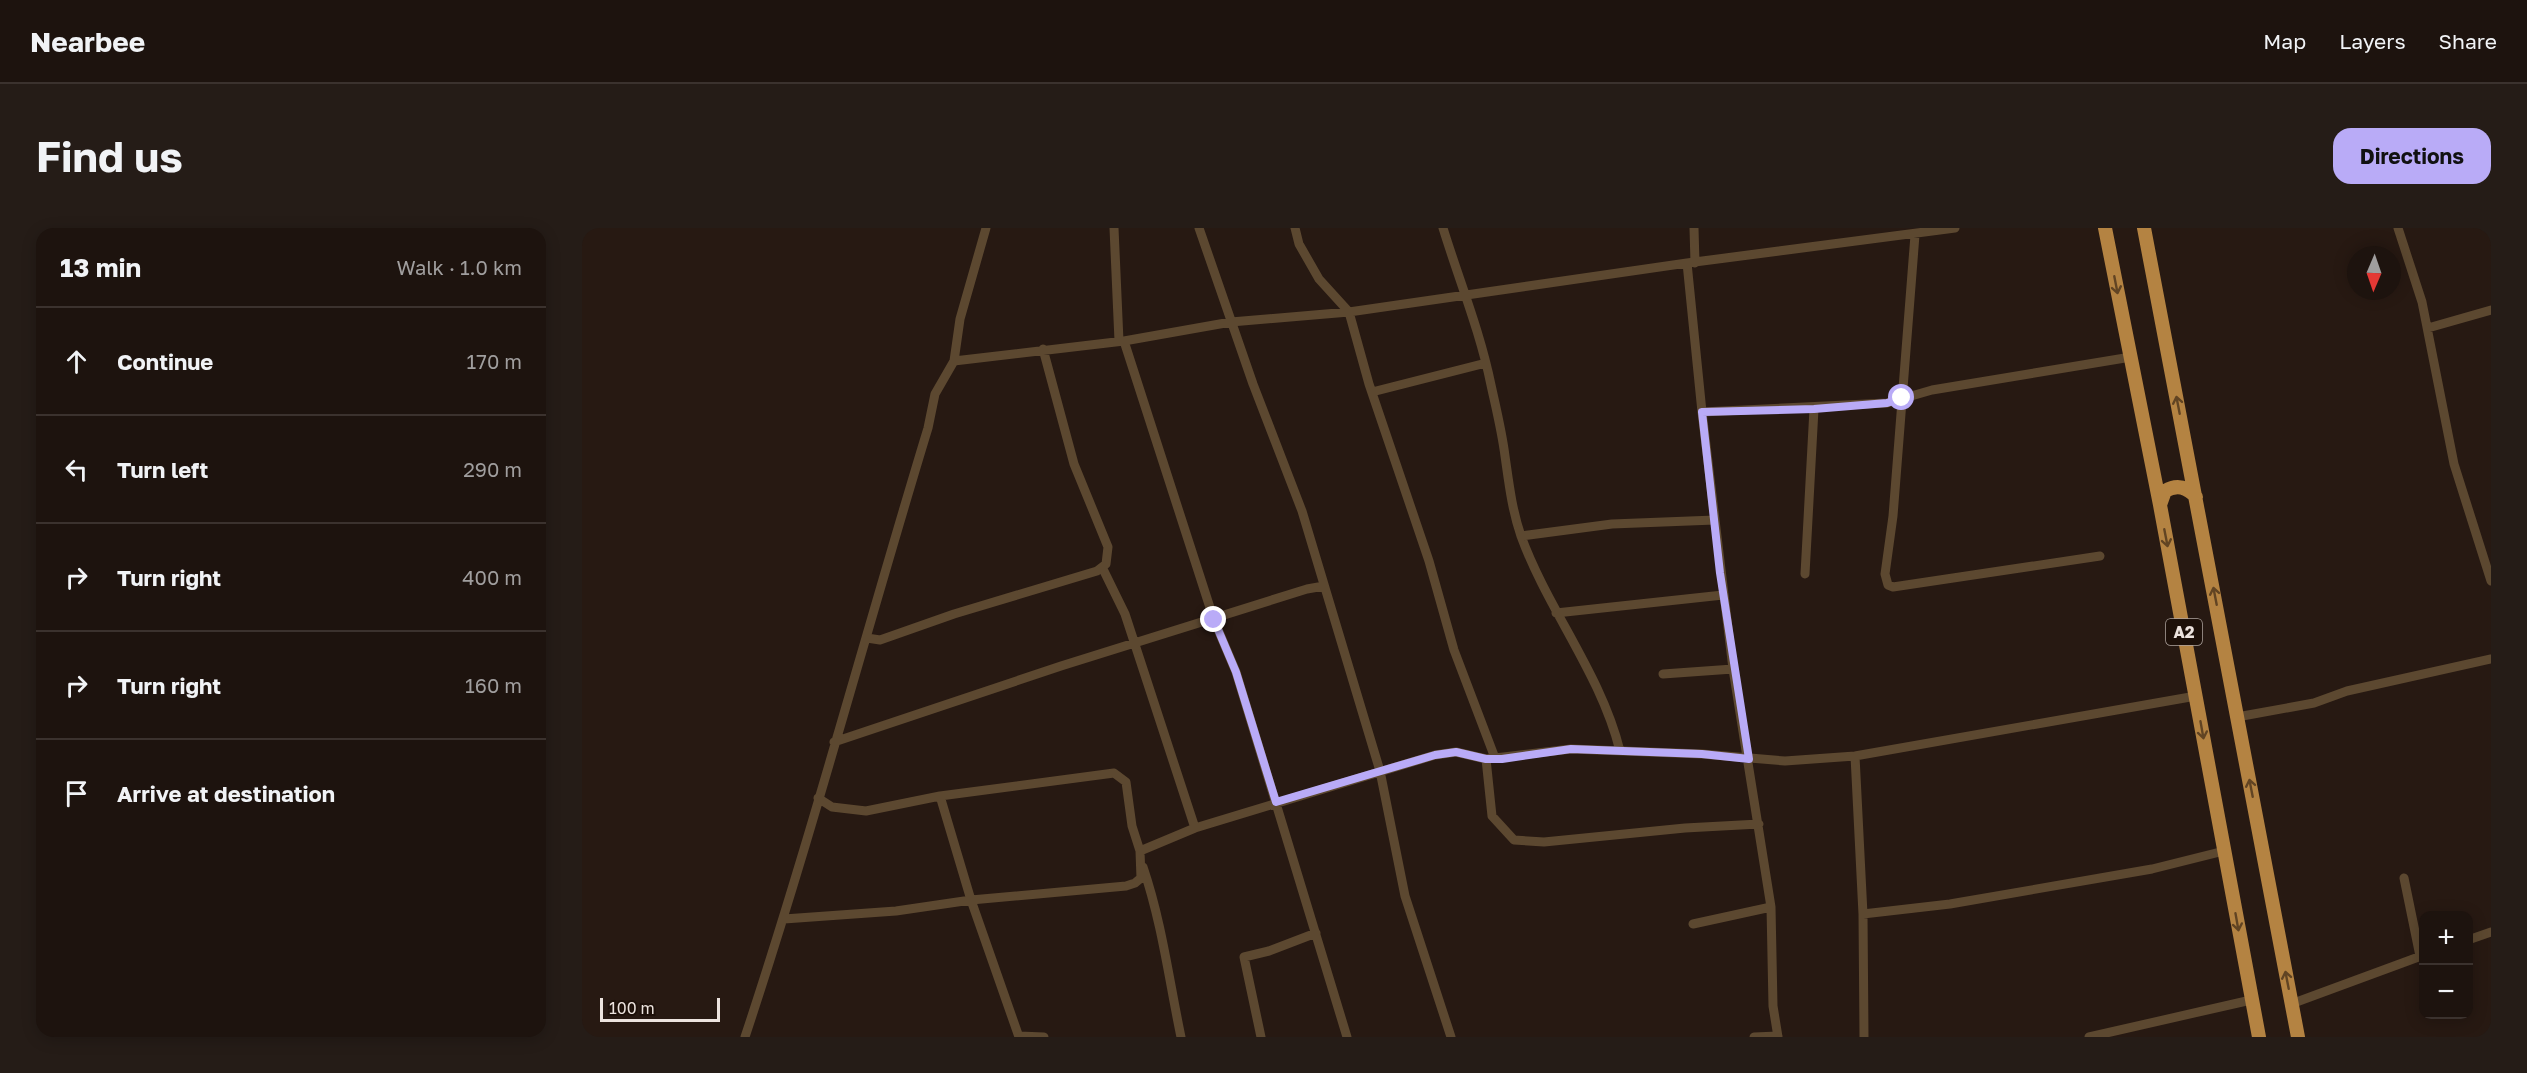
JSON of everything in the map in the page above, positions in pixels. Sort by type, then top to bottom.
[{"type":"highway","name":"A2","points":[[2105,228],[2160,505],[2259,1037]]},
{"type":"highway","name":"A2","points":[[2144,228],[2298,1037]]},
{"type":"highway","points":[[2160,505],[2165,491],[2176,486],[2185,488],[2196,497]]},
{"type":"street","points":[[746,1037],[784,919],[834,742],[867,638],[928,428],[935,394],[954,361],[960,319],[986,228]]},
{"type":"street","points":[[1114,228],[1122,341],[1214,620],[1236,672],[1347,1037]]},
{"type":"street","points":[[1199,228],[1302,511],[1380,771],[1405,896],[1451,1037]]},
{"type":"street","points":[[1294,228],[1299,244],[1319,279],[1349,312],[1372,392],[1429,561],[1454,650],[1491,759],[1492,816],[1514,840],[1544,842],[1675,829],[1759,824]]},
{"type":"street","points":[[1443,228],[1486,363],[1505,454],[1510,499],[1521,536],[1556,613],[1582,659],[1607,714],[1620,751]]},
{"type":"street","points":[[1694,228],[1691,263],[1702,412],[1733,669],[1771,907],[1773,1006],[1778,1036],[1754,1037]]},
{"type":"street","points":[[954,361],[1122,341],[1232,322],[1349,312],[1902,231],[1915,235],[1956,228]]},
{"type":"street","points":[[2398,228],[2428,328],[2454,464],[2491,581]]},
{"type":"street","points":[[1915,235],[1893,516],[1885,574],[1888,585],[1893,587],[2100,556]]},
{"type":"street","points":[[2428,328],[2491,310]]},
{"type":"street","points":[[1043,349],[1074,464],[1108,547],[1108,556],[1103,569],[1125,614],[1196,828]]},
{"type":"street","points":[[1702,412],[1814,409],[1887,403],[1932,390],[2131,357]]},
{"type":"street","points":[[1372,392],[1486,363]]},
{"type":"street","points":[[1805,574],[1814,409]]},
{"type":"street","points":[[1521,536],[1612,524],[1715,520]]},
{"type":"street","points":[[867,638],[880,640],[954,614],[1103,569]]},
{"type":"street","points":[[834,742],[1060,666],[1135,645],[1307,589],[1324,586]]},
{"type":"street","points":[[1556,613],[1723,595]]},
{"type":"street","points":[[2237,717],[2314,703],[2347,691],[2491,659]]},
{"type":"street","points":[[1663,674],[1733,669]]},
{"type":"street","points":[[1140,851],[1196,828],[1276,802],[1380,771],[1456,752],[1491,759],[1571,749],[1805,761],[1856,756],[2196,696]]},
{"type":"street","points":[[1856,756],[1863,914],[1864,1037]]},
{"type":"street","points":[[818,798],[832,807],[866,811],[940,796],[1114,773],[1126,782],[1132,826],[1142,865],[1158,910],[1167,971],[1181,1037]]},
{"type":"street","points":[[940,796],[971,900],[1019,1037],[1044,1037]]},
{"type":"street","points":[[1863,914],[1950,904],[2152,869],[2224,851]]},
{"type":"street","points":[[784,919],[896,911],[971,900],[1126,886],[1135,883],[1140,878],[1142,865]]},
{"type":"street","points":[[2404,878],[2419,943]]},
{"type":"street","points":[[1693,924],[1771,907]]},
{"type":"street","points":[[2473,939],[2491,932]]},
{"type":"street","points":[[1261,1037],[1244,957],[1269,951],[1316,933]]},
{"type":"street","points":[[2291,1004],[2419,957]]},
{"type":"street","points":[[2089,1037],[2252,1000]]},
{"type":"route","points":[[1214,620],[1236,672],[1276,802],[1435,755],[1456,752],[1486,759],[1502,759],[1571,749],[1702,754],[1749,759],[1733,669],[1702,431],[1702,412],[1814,409],[1887,403],[1902,398]]}]
